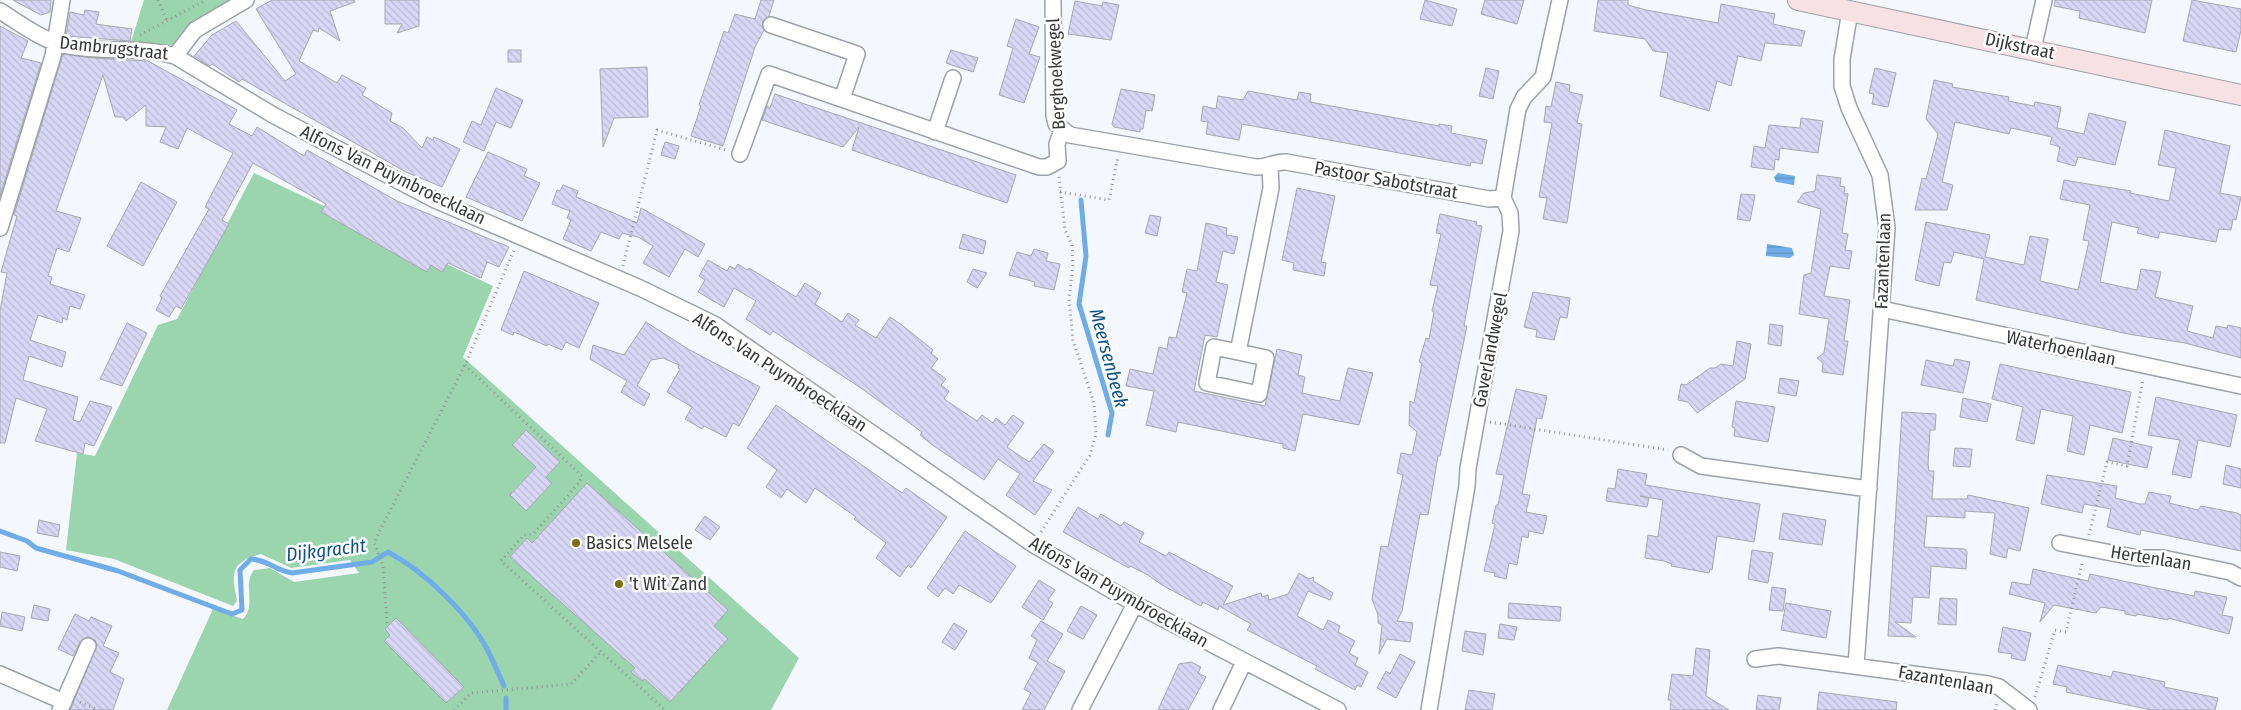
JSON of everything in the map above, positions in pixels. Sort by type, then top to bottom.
[{"type":"main road","name":"Dijkstraat","points":[[1798,0],[2034,49],[2241,95]]},
{"type":"street","points":[[0,228],[53,56],[62,0]]},
{"type":"street","name":"Dambrugstraat","points":[[0,11],[54,43],[70,47],[159,51],[175,56],[196,30],[246,0]]},
{"type":"street","name":"Berghoekwegel","points":[[1053,0],[1054,116],[1056,124],[1062,130],[1057,144],[1058,161]]},
{"type":"street","name":"Gaverlandwegel","points":[[1429,710],[1477,420],[1511,231],[1510,213],[1503,198],[1518,109],[1524,97],[1543,77],[1560,0]]},
{"type":"street","points":[[2034,49],[2044,0]]},
{"type":"street","name":"Fazantenlaan","points":[[1850,11],[1842,58],[1842,86],[1848,108],[1880,175],[1887,228],[1856,666]]},
{"type":"street","points":[[771,25],[857,54],[842,100]]},
{"type":"street","name":"Alfons Van Puymbroecklaan","points":[[175,56],[273,115],[355,160],[435,200],[620,279],[714,324],[1034,545],[1135,604],[1338,710]]},
{"type":"street","points":[[740,154],[769,74],[1039,167],[1047,167],[1058,161]]},
{"type":"street","points":[[935,132],[953,78]]},
{"type":"street","name":"Pastoor Sabotstraat","points":[[1062,130],[1070,135],[1256,167],[1270,165],[1275,162],[1286,162],[1489,199],[1503,198]]},
{"type":"street","points":[[1238,352],[1271,188],[1270,165]]},
{"type":"street","name":"Waterhoenlaan","points":[[1882,309],[2241,386]]},
{"type":"street","points":[[1681,455],[1701,466],[1869,489]]},
{"type":"street","name":"Hertenlaan","points":[[2060,543],[2138,558],[2163,558],[2230,572],[2241,578]]},
{"type":"street","points":[[1080,710],[1135,604]]},
{"type":"street","points":[[0,674],[64,702],[88,646]]},
{"type":"street","name":"Fazantenlaan","points":[[1755,659],[1778,656],[1988,684],[1999,687],[2031,706]]},
{"type":"street","points":[[1221,710],[1244,662]]},
{"type":"path","points":[[158,0],[167,22]]},
{"type":"path","points":[[135,50],[138,36],[206,0]]},
{"type":"path","points":[[620,279],[657,130],[740,154]]},
{"type":"path","points":[[1060,192],[1109,200],[1121,144]]},
{"type":"path","points":[[1034,545],[1090,455],[1096,434],[1094,403],[1073,340],[1069,298],[1073,265],[1072,245],[1065,230],[1058,161]]},
{"type":"path","points":[[387,623],[382,566],[374,542],[465,365],[520,235]]},
{"type":"path","points":[[465,365],[582,476],[579,483],[532,534],[524,535],[501,561],[665,710]]},
{"type":"path","points":[[2031,706],[2055,630],[2066,632],[2107,462],[2127,466],[2146,366]]},
{"type":"path","points":[[1477,420],[1666,449],[1681,455]]},
{"type":"path","points":[[454,710],[471,693],[571,684],[601,652]]},
{"type":"path","points":[[64,702],[98,710]]},
{"type":"green space","points":[[144,0],[236,0],[202,18],[174,45],[130,45]]},
{"type":"green space","points":[[254,173],[493,286],[463,357],[799,658],[771,710],[167,710],[213,609],[243,619],[247,613],[249,607],[249,582],[254,570],[270,568],[294,582],[359,573],[350,560],[291,568],[261,554],[244,561],[236,570],[234,583],[237,601],[233,606],[114,559],[66,550],[77,453],[95,456],[158,325],[177,319]]},
{"type":"water","points":[[1778,173],[1795,176],[1794,185],[1776,182],[1774,177]]},
{"type":"water","points":[[1767,244],[1792,248],[1794,255],[1790,258],[1766,256]]},
{"type":"building","points":[[13,0],[51,0],[50,12],[41,15]]},
{"type":"building","points":[[272,0],[354,0],[355,2],[330,11],[340,41],[319,28],[318,32],[313,30],[299,61],[337,83],[342,75],[366,88],[362,95],[392,113],[390,121],[403,128],[422,148],[427,137],[433,140],[434,137],[460,149],[442,187],[406,172],[242,79],[239,82],[212,64],[210,66],[194,56],[212,35],[236,21],[285,81],[296,74],[256,9]]},
{"type":"building","points":[[385,0],[419,0],[419,26],[397,33],[402,24],[385,24]]},
{"type":"building","points":[[761,0],[774,0],[769,16],[762,22],[764,30],[755,47],[723,146],[691,136],[701,106],[699,105],[724,31],[728,33],[735,14],[755,19]]},
{"type":"building","points":[[1425,0],[1457,9],[1452,26],[1420,19]]},
{"type":"building","points":[[1485,0],[1524,0],[1517,24],[1481,14]]},
{"type":"building","points":[[1598,0],[1628,0],[1628,5],[1646,10],[1718,23],[1721,4],[1775,14],[1773,24],[1805,31],[1801,46],[1765,43],[1761,61],[1738,56],[1731,86],[1717,81],[1709,111],[1660,96],[1668,53],[1653,51],[1645,39],[1594,31]]},
{"type":"building","points":[[2055,0],[2152,0],[2145,33],[2079,18],[2080,11],[2054,6]]},
{"type":"building","points":[[2192,0],[2241,9],[2241,30],[2236,52],[2183,41]]},
{"type":"building","points":[[1075,1],[1102,6],[1103,2],[1119,5],[1111,40],[1068,34]]},
{"type":"building","points":[[85,10],[99,12],[96,24],[132,29],[130,41],[66,36],[70,12],[84,15]]},
{"type":"building","points":[[1016,19],[1039,27],[1029,54],[1040,57],[1024,103],[999,95],[1013,48],[1007,46]]},
{"type":"building","points":[[0,26],[28,41],[21,58],[41,63],[0,196]]},
{"type":"building","points":[[508,50],[521,50],[521,62],[508,62]]},
{"type":"building","points":[[951,50],[978,58],[973,72],[946,63]]},
{"type":"building","points":[[63,54],[148,61],[237,110],[229,124],[252,136],[257,127],[304,156],[307,150],[397,201],[509,247],[499,267],[487,262],[481,278],[448,263],[442,272],[431,265],[427,272],[321,212],[326,204],[253,163],[222,220],[229,224],[181,309],[176,306],[169,317],[156,310],[162,298],[160,296],[209,209],[205,207],[233,153],[187,128],[178,149],[160,142],[166,127],[146,126],[146,105],[126,121],[123,117],[115,117],[103,75],[56,211],[81,218],[69,252],[57,248],[48,276],[52,277],[50,284],[85,295],[80,309],[70,306],[67,320],[63,318],[62,323],[38,315],[30,340],[66,352],[62,367],[29,356],[23,380],[78,397],[73,420],[80,422],[90,401],[112,407],[94,446],[85,443],[83,454],[35,441],[47,409],[16,398],[5,443],[0,443],[0,311],[7,273],[1,272],[17,216],[14,215]]},
{"type":"building","points":[[647,67],[648,117],[614,118],[603,147],[600,69]]},
{"type":"building","points":[[1486,68],[1499,71],[1493,99],[1479,96]]},
{"type":"building","points":[[1875,68],[1896,73],[1888,107],[1872,104],[1874,94],[1869,93]]},
{"type":"building","points":[[1934,80],[1953,84],[1952,87],[2009,97],[2008,101],[2034,106],[2035,102],[2061,107],[2057,128],[2084,134],[2089,113],[2126,122],[2115,165],[2078,157],[2075,166],[2057,161],[2060,147],[2050,144],[2052,137],[2011,128],[2009,134],[1955,122],[1942,182],[1953,185],[1947,210],[1915,210],[1922,178],[1926,179],[1938,134],[1926,119]]},
{"type":"building","points":[[1556,82],[1570,85],[1569,92],[1583,95],[1577,123],[1582,124],[1567,223],[1543,219],[1547,198],[1539,197],[1552,123],[1544,122],[1546,106],[1551,107]]},
{"type":"building","points":[[496,88],[523,100],[511,128],[496,122],[484,151],[463,142],[472,121],[481,125]]},
{"type":"building","points":[[1121,89],[1155,95],[1152,111],[1146,110],[1143,129],[1140,129],[1140,132],[1114,127],[1112,124]]},
{"type":"building","points":[[1248,91],[1297,100],[1299,92],[1311,94],[1310,102],[1439,126],[1439,124],[1452,126],[1451,133],[1487,140],[1482,164],[1471,162],[1470,166],[1242,124],[1239,140],[1206,134],[1208,122],[1201,121],[1203,106],[1216,109],[1218,96],[1243,100]]},
{"type":"building","points":[[775,94],[1016,175],[1007,203],[852,150],[859,127],[843,147],[762,120],[767,106],[770,108]]},
{"type":"building","points":[[1801,118],[1823,121],[1818,153],[1780,148],[1779,160],[1775,159],[1774,170],[1751,167],[1754,146],[1765,148],[1769,125],[1800,128]]},
{"type":"building","points":[[2165,130],[2230,146],[2220,193],[2241,197],[2236,220],[2233,219],[2231,230],[2219,229],[2216,242],[2160,232],[2158,238],[2137,233],[2139,228],[2112,222],[2100,282],[2137,290],[2141,269],[2161,272],[2155,297],[2193,306],[2187,331],[2213,338],[2216,326],[2227,328],[2228,325],[2241,328],[2241,358],[2185,343],[2128,334],[1976,300],[1984,259],[1954,252],[1951,263],[1944,262],[1939,286],[1915,280],[1926,222],[1990,235],[1985,257],[2024,265],[2030,236],[2048,239],[2040,281],[2078,290],[2089,241],[2083,240],[2090,205],[2060,199],[2064,180],[2131,191],[2130,193],[2169,201],[2176,168],[2158,165]]},
{"type":"building","points":[[665,142],[679,146],[675,159],[661,155]]},
{"type":"building","points":[[488,152],[527,169],[524,176],[540,183],[522,221],[466,197]]},
{"type":"building","points":[[1817,175],[1841,178],[1840,186],[1845,187],[1844,193],[1848,194],[1842,233],[1848,234],[1845,250],[1852,251],[1849,269],[1830,266],[1824,296],[1850,300],[1844,341],[1848,341],[1843,375],[1822,372],[1823,363],[1817,358],[1824,353],[1829,319],[1799,314],[1804,275],[1811,273],[1821,209],[1797,202],[1804,193],[1815,191]]},
{"type":"building","points":[[141,182],[177,202],[143,266],[107,246]]},
{"type":"building","points":[[563,185],[578,191],[576,197],[637,223],[641,208],[705,244],[698,257],[685,249],[669,277],[643,263],[653,246],[638,237],[622,233],[619,239],[601,232],[591,251],[563,239],[571,220],[567,218],[570,211],[552,204],[557,190],[560,191]]},
{"type":"building","points":[[1297,188],[1335,196],[1321,262],[1326,263],[1324,276],[1293,270],[1294,263],[1282,260]]},
{"type":"building","points":[[1741,194],[1755,195],[1750,221],[1737,219]]},
{"type":"building","points":[[1440,214],[1477,222],[1476,225],[1482,226],[1464,326],[1467,326],[1440,456],[1438,456],[1428,515],[1420,514],[1402,611],[1397,621],[1413,623],[1410,642],[1387,639],[1379,654],[1382,625],[1378,623],[1378,615],[1372,599],[1381,546],[1388,547],[1403,475],[1397,473],[1401,453],[1412,455],[1417,432],[1409,425],[1410,401],[1414,403],[1422,363],[1419,362],[1426,338],[1429,339],[1434,312],[1432,311],[1438,286],[1430,285],[1441,234],[1436,233]]},
{"type":"building","points":[[1150,215],[1161,217],[1157,236],[1145,233]]},
{"type":"building","points":[[1206,223],[1227,228],[1226,235],[1238,237],[1234,254],[1223,251],[1216,282],[1228,285],[1217,337],[1205,335],[1194,391],[1265,406],[1277,349],[1302,355],[1298,375],[1305,377],[1302,393],[1340,401],[1348,368],[1373,373],[1359,425],[1303,414],[1295,451],[1283,448],[1283,444],[1178,422],[1176,432],[1146,425],[1154,391],[1126,386],[1130,369],[1153,374],[1159,347],[1167,349],[1169,337],[1176,338],[1187,293],[1182,292],[1187,269],[1197,271]]},
{"type":"building","points":[[963,234],[986,241],[983,254],[959,248]]},
{"type":"building","points":[[1034,249],[1048,253],[1046,261],[1060,264],[1054,290],[1034,286],[1035,282],[1009,275],[1017,252],[1031,256]]},
{"type":"building","points":[[708,260],[727,271],[730,266],[735,269],[738,264],[747,270],[749,268],[796,297],[805,283],[821,293],[815,304],[842,322],[848,313],[859,320],[855,325],[876,338],[890,317],[902,325],[933,350],[931,353],[938,359],[931,368],[946,379],[941,385],[949,391],[944,399],[977,421],[982,415],[993,423],[996,418],[1005,425],[1013,415],[1024,423],[1007,447],[1029,462],[1044,444],[1054,451],[1033,481],[1052,490],[1035,515],[1006,495],[1020,474],[998,459],[984,480],[931,444],[920,435],[922,432],[858,386],[773,331],[770,335],[746,319],[756,301],[734,288],[724,307],[698,292],[705,280],[699,276]]},
{"type":"building","points":[[973,269],[987,273],[977,288],[967,282]]},
{"type":"building","points":[[524,271],[599,303],[579,348],[566,342],[562,350],[548,344],[547,346],[514,332],[513,335],[501,330]]},
{"type":"building","points":[[1533,292],[1570,298],[1567,318],[1560,317],[1554,340],[1536,337],[1537,330],[1524,327]]},
{"type":"building","points":[[646,322],[688,349],[760,387],[739,426],[733,423],[726,437],[704,426],[702,429],[685,419],[692,407],[667,392],[680,369],[678,368],[679,365],[663,358],[651,360],[637,386],[650,394],[644,406],[621,392],[627,381],[590,359],[593,345],[624,355]]},
{"type":"building","points":[[127,323],[147,333],[122,386],[100,379]]},
{"type":"building","points":[[1770,324],[1783,326],[1781,346],[1768,344]]},
{"type":"building","points":[[1737,341],[1751,344],[1745,379],[1697,413],[1688,402],[1678,400],[1681,384],[1686,385],[1710,368],[1715,368],[1721,364],[1733,366]]},
{"type":"building","points":[[1955,359],[1970,362],[1963,393],[1921,385],[1926,360],[1953,366]]},
{"type":"building","points":[[2000,364],[2131,392],[2122,433],[2090,425],[2084,455],[2067,451],[2073,416],[2041,409],[2034,444],[2016,440],[2023,407],[1992,399]]},
{"type":"building","points":[[1780,378],[1799,381],[1796,396],[1778,393]]},
{"type":"building","points":[[1516,389],[1547,396],[1542,419],[1537,418],[1522,494],[1530,495],[1526,512],[1547,516],[1543,534],[1529,531],[1528,538],[1522,536],[1517,565],[1509,563],[1506,579],[1494,576],[1495,573],[1484,571],[1495,524],[1492,523],[1504,475],[1496,474]]},
{"type":"building","points":[[2156,397],[2237,415],[2230,447],[2198,440],[2191,478],[2172,474],[2180,440],[2148,435]]},
{"type":"building","points":[[1963,398],[1991,404],[1987,422],[1960,417]]},
{"type":"building","points":[[1736,401],[1775,407],[1768,442],[1734,436],[1735,428],[1732,427]]},
{"type":"building","points":[[776,405],[902,493],[906,488],[947,517],[911,568],[908,565],[900,577],[876,558],[886,543],[854,519],[856,517],[815,488],[806,503],[787,489],[781,498],[766,487],[777,470],[747,448]]},
{"type":"building","points":[[1902,412],[1936,414],[1935,430],[1930,430],[1928,464],[1929,471],[1934,471],[1932,499],[1967,499],[1968,495],[2029,508],[2020,551],[2008,548],[2006,558],[1990,554],[1995,513],[1965,511],[1965,518],[1927,516],[1924,547],[1965,549],[1967,552],[1966,569],[1931,566],[1929,598],[1913,597],[1911,623],[1895,622],[1916,637],[1888,636]]},
{"type":"building","points":[[526,430],[560,462],[546,477],[552,483],[526,511],[510,495],[536,467],[512,445]]},
{"type":"building","points":[[2113,438],[2152,447],[2147,468],[2108,460]]},
{"type":"building","points":[[1955,448],[1972,449],[1970,467],[1953,466]]},
{"type":"building","points":[[2226,465],[2241,469],[2241,488],[2223,484]]},
{"type":"building","points":[[1618,469],[1647,474],[1645,485],[1760,504],[1754,542],[1717,536],[1712,570],[1710,569],[1709,573],[1671,566],[1672,564],[1664,561],[1645,558],[1648,535],[1658,537],[1663,500],[1640,496],[1649,498],[1647,507],[1606,501],[1608,488],[1615,489]]},
{"type":"building","points":[[2047,475],[2117,486],[2115,498],[2140,504],[2145,504],[2149,492],[2171,496],[2169,503],[2198,510],[2201,506],[2237,513],[2241,515],[2241,551],[2141,530],[2140,535],[2107,527],[2111,509],[2084,504],[2082,513],[2041,504]]},
{"type":"building","name":"'t Wit Zand","points":[[587,483],[728,610],[714,626],[728,639],[670,702],[645,679],[642,681],[631,672],[635,668],[510,557],[527,538],[532,543]]},
{"type":"building","points":[[1078,507],[1098,519],[1101,514],[1121,526],[1124,522],[1144,533],[1139,542],[1166,556],[1169,552],[1233,586],[1223,605],[1261,593],[1262,597],[1268,595],[1269,600],[1288,594],[1299,573],[1309,579],[1314,577],[1313,581],[1333,593],[1330,600],[1308,591],[1297,616],[1323,630],[1328,620],[1340,626],[1338,632],[1355,641],[1349,653],[1358,658],[1355,665],[1368,672],[1361,687],[1357,685],[1355,690],[1315,669],[1317,666],[1247,630],[1251,624],[1219,606],[1218,610],[1203,602],[1201,606],[1162,585],[1148,575],[1130,566],[1129,568],[1063,532]]},
{"type":"building","points":[[1783,513],[1826,520],[1822,545],[1779,539]]},
{"type":"building","points":[[705,516],[720,527],[710,540],[695,530]]},
{"type":"building","points":[[39,520],[60,525],[58,537],[37,533]]},
{"type":"building","points":[[965,531],[1016,566],[991,603],[959,585],[953,594],[945,588],[938,597],[927,588]]},
{"type":"building","points":[[1752,550],[1773,553],[1768,583],[1748,579]]},
{"type":"building","points":[[0,552],[20,556],[17,571],[0,567]]},
{"type":"building","points":[[2033,569],[2088,581],[2090,574],[2194,596],[2195,591],[2227,597],[2222,615],[2233,617],[2229,634],[2168,618],[2168,620],[2137,614],[2136,616],[2125,614],[2125,611],[2101,607],[2096,613],[2054,605],[2040,622],[2045,603],[2009,594],[2012,582],[2030,585]]},
{"type":"building","points":[[1039,580],[1055,590],[1048,600],[1053,603],[1043,620],[1022,607]]},
{"type":"building","points":[[1772,587],[1786,589],[1783,611],[1769,610]]},
{"type":"building","points":[[1940,598],[1957,599],[1956,625],[1938,624]]},
{"type":"building","points":[[1509,603],[1561,607],[1560,621],[1508,618]]},
{"type":"building","points":[[1786,603],[1831,611],[1826,638],[1781,630]]},
{"type":"building","points":[[34,605],[50,609],[48,621],[31,618]]},
{"type":"building","points":[[1081,606],[1097,615],[1083,639],[1067,631]]},
{"type":"building","points":[[2,612],[25,617],[22,631],[0,626]]},
{"type":"building","points":[[75,614],[89,621],[91,617],[112,626],[103,646],[119,653],[110,672],[124,679],[113,710],[70,710],[97,645],[95,640],[87,637],[80,642],[73,656],[58,649]]},
{"type":"building","points":[[396,618],[464,687],[446,703],[384,641],[390,635],[385,629]]},
{"type":"building","points":[[1041,621],[1063,634],[1047,661],[1065,671],[1044,710],[1022,710],[1031,693],[1024,689],[1038,663],[1029,658],[1037,640],[1031,636]]},
{"type":"building","points":[[954,623],[967,631],[955,650],[942,642]]},
{"type":"building","points":[[1500,624],[1517,627],[1514,640],[1498,638]]},
{"type":"building","points":[[2003,627],[2031,633],[2025,661],[2011,658],[2012,654],[1998,652]]},
{"type":"building","points":[[1465,631],[1486,634],[1483,655],[1462,651]]},
{"type":"building","points":[[1696,648],[1710,650],[1706,696],[1729,710],[1670,710],[1671,700],[1668,700],[1672,674],[1693,676]]},
{"type":"building","points":[[1400,654],[1415,662],[1396,698],[1377,688],[1386,671],[1390,674]]},
{"type":"building","points":[[1191,662],[1201,667],[1198,673],[1206,677],[1188,710],[1158,710],[1179,664]]},
{"type":"building","points":[[2058,665],[2111,677],[2113,671],[2165,682],[2164,687],[2218,698],[2215,710],[2151,710],[2066,692],[2067,687],[2053,684]]},
{"type":"building","points":[[1469,690],[1495,694],[1492,710],[1465,710]]},
{"type":"building","points":[[1819,692],[1897,702],[1896,710],[1817,710]]},
{"type":"building","points":[[1758,695],[1781,698],[1779,710],[1756,710]]},
{"type":"waterway","name":"Meersenbeek","points":[[1081,200],[1086,256],[1079,304],[1112,413],[1108,435]]},
{"type":"waterway","name":"Dijkgracht","points":[[0,531],[27,541],[36,548],[118,571],[232,614],[242,610],[240,570],[251,559],[292,573],[372,562],[388,552],[416,570],[458,608],[480,637],[504,686]]},
{"type":"waterway","name":"Dijkgracht","points":[[506,698],[506,710]]},
{"type":"place","name":"Basics Melsele","points":[[576,543]]},
{"type":"place","name":"'t Wit Zand","points":[[619,584]]}]
